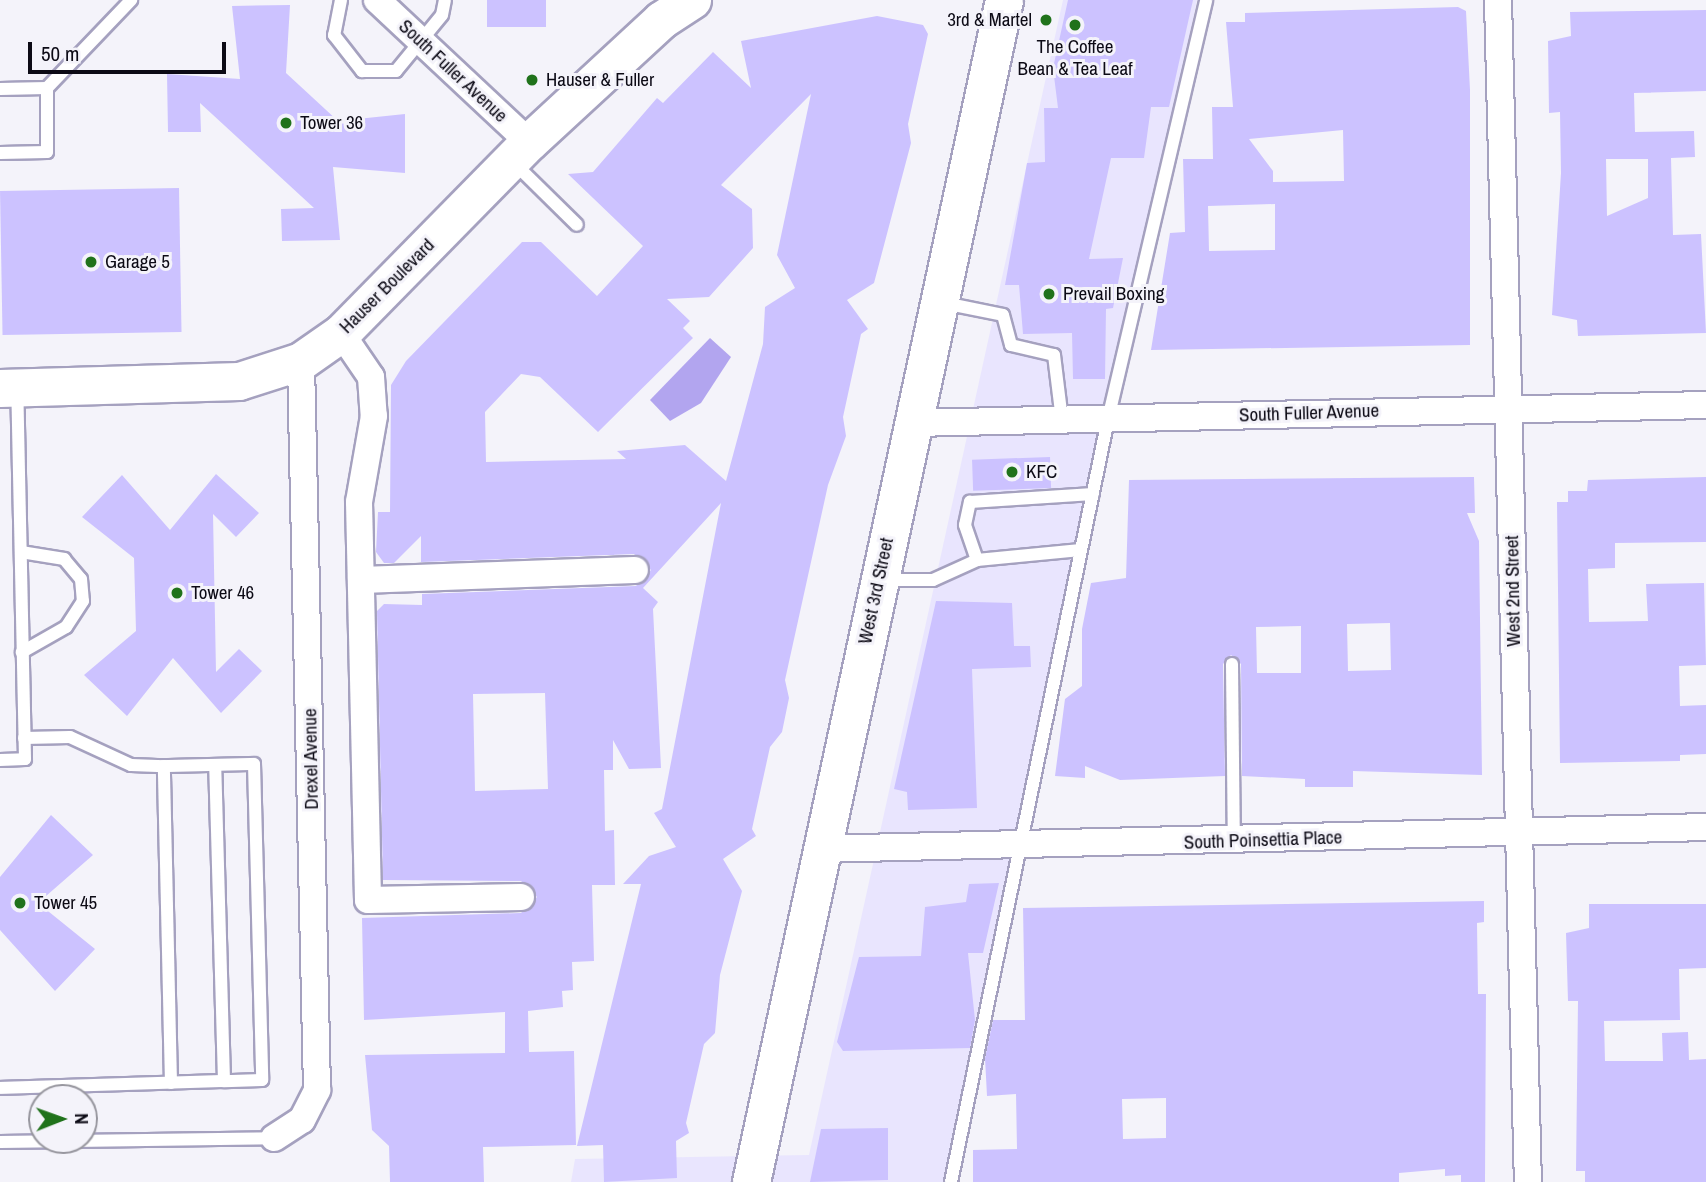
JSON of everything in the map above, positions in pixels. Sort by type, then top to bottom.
[{"type":"main road","name":"Hauser Boulevard","points":[[9,387],[239,382],[301,361],[341,333],[520,151],[661,20],[692,0]]},
{"type":"main road","name":"West 3rd Street","points":[[751,1182],[820,849],[1004,0]]},
{"type":"street","name":"South Fuller Avenue","points":[[377,0],[419,39],[520,151]]},
{"type":"street","name":"West 2nd Street","points":[[1498,0],[1528,1182]]},
{"type":"street","points":[[341,333],[371,377],[374,416],[359,502],[368,900],[522,897]]},
{"type":"street","name":"Drexel Avenue","points":[[274,1138],[302,1119],[317,1090],[301,361]]},
{"type":"street","name":"South Fuller Avenue","points":[[913,423],[1509,407],[1706,405]]},
{"type":"street","points":[[361,580],[635,570]]},
{"type":"street","name":"South Poinsettia Place","points":[[820,849],[1234,841],[1706,827]]},
{"type":"lane","points":[[0,153],[47,152],[47,88],[131,0]]},
{"type":"lane","points":[[341,0],[334,35],[362,71],[396,71],[419,39],[442,15],[445,0]]},
{"type":"lane","points":[[951,1182],[1108,419],[1206,0]]},
{"type":"lane","points":[[0,89],[47,88]]},
{"type":"lane","points":[[520,151],[577,225]]},
{"type":"lane","points":[[939,303],[1003,315],[1011,345],[1054,355],[1062,420]]},
{"type":"lane","points":[[0,760],[25,759],[21,548],[9,387]]},
{"type":"lane","points":[[977,560],[965,525],[970,502],[1093,494]]},
{"type":"lane","points":[[21,548],[64,559],[81,579],[83,601],[66,628],[22,652]]},
{"type":"lane","points":[[878,580],[933,580],[977,560],[1082,551]]},
{"type":"lane","points":[[1233,664],[1234,841]]},
{"type":"lane","points":[[0,1088],[261,1080],[254,764],[131,765],[70,737],[24,738]]},
{"type":"lane","points":[[215,765],[224,1081]]},
{"type":"lane","points":[[164,766],[171,1083]]},
{"type":"lane","points":[[0,1142],[274,1138]]},
{"type":"shaded area","points":[[1063,0],[1197,0],[953,1182],[571,1182],[575,1159],[809,1155]]},
{"type":"shaded area","points":[[710,338],[731,357],[701,403],[670,421],[650,400]]},
{"type":"building","points":[[487,0],[546,0],[546,27],[487,27]]},
{"type":"building","points":[[1068,0],[1193,0],[1169,107],[1151,107],[1144,158],[1111,158],[1089,259],[1123,258],[1113,308],[1106,309],[1105,379],[1073,379],[1072,333],[1023,334],[1019,285],[1005,285],[1027,163],[1045,162],[1044,108],[1058,108],[1053,68]]},
{"type":"building","name":"Tower 36","points":[[290,5],[286,73],[338,121],[405,114],[405,173],[333,167],[340,240],[282,241],[281,209],[314,208],[200,103],[201,132],[168,132],[167,74],[240,79],[232,6]]},
{"type":"building","points":[[1458,7],[1466,11],[1470,90],[1470,345],[1151,350],[1170,233],[1185,232],[1183,159],[1213,159],[1212,107],[1233,107],[1226,22],[1245,22],[1245,13]],"holes":[[[1343,130],[1344,181],[1273,182],[1273,171],[1249,139]],[[1275,204],[1275,250],[1209,251],[1208,206]]]},
{"type":"building","points":[[1706,10],[1706,91],[1634,93],[1635,132],[1694,131],[1695,157],[1671,158],[1673,235],[1701,234],[1706,333],[1578,336],[1577,320],[1552,315],[1561,173],[1560,112],[1549,113],[1548,41],[1571,36],[1570,12]],"holes":[[[1606,159],[1648,159],[1648,198],[1607,216]]]},
{"type":"building","points":[[877,16],[923,25],[928,34],[908,124],[911,143],[874,283],[847,300],[868,329],[861,334],[843,417],[846,436],[828,485],[785,680],[789,698],[782,732],[770,747],[752,829],[756,836],[723,859],[742,891],[720,975],[715,1033],[704,1044],[686,1123],[689,1133],[676,1141],[677,1178],[604,1182],[603,1145],[577,1146],[641,884],[623,884],[649,856],[676,847],[654,813],[662,809],[721,503],[643,588],[658,602],[653,609],[661,768],[629,769],[613,740],[613,770],[604,770],[605,831],[614,830],[615,885],[592,885],[594,961],[572,962],[573,990],[562,991],[563,1007],[528,1011],[529,1052],[574,1051],[576,1145],[483,1147],[484,1182],[390,1182],[389,1146],[372,1130],[365,1055],[505,1053],[505,1012],[364,1020],[362,918],[521,913],[537,897],[521,881],[383,880],[377,611],[384,604],[422,605],[422,594],[636,586],[651,570],[634,554],[421,562],[421,536],[394,563],[384,563],[376,552],[378,512],[390,512],[391,385],[406,361],[522,242],[541,242],[597,296],[643,246],[568,174],[593,172],[657,98],[663,103],[713,52],[751,88],[741,41]],"holes":[[[811,94],[777,255],[795,288],[765,307],[763,344],[726,481],[685,445],[617,451],[626,459],[486,462],[485,412],[521,374],[540,377],[598,432],[693,338],[683,328],[690,321],[667,299],[709,297],[753,248],[752,209],[721,185]],[[545,693],[548,789],[475,791],[473,694]]]},
{"type":"building","name":"Garage 5","points":[[179,188],[182,332],[3,335],[0,191]]},
{"type":"building","points":[[1050,457],[1051,488],[973,491],[972,460]]},
{"type":"building","name":"Tower 46","points":[[216,474],[259,513],[236,537],[213,514],[216,672],[239,649],[262,671],[221,713],[173,658],[127,716],[84,675],[136,631],[134,558],[82,517],[122,475],[170,530]]},
{"type":"building","points":[[1474,477],[1475,513],[1467,513],[1479,541],[1482,775],[1353,771],[1353,787],[1305,787],[1305,779],[1242,776],[1241,664],[1231,655],[1223,664],[1225,776],[1120,780],[1085,766],[1085,778],[1055,776],[1065,699],[1082,686],[1082,629],[1091,583],[1126,578],[1129,480]],"holes":[[[1390,623],[1391,670],[1348,671],[1347,624]],[[1301,626],[1301,673],[1257,673],[1256,627]]]},
{"type":"building","points":[[1706,477],[1706,542],[1615,543],[1615,568],[1588,569],[1589,622],[1648,621],[1646,584],[1704,583],[1706,665],[1679,666],[1680,706],[1706,705],[1706,754],[1680,755],[1680,761],[1560,763],[1557,502],[1568,502],[1568,491],[1587,491],[1588,480]]},
{"type":"building","points":[[936,601],[1012,603],[1014,646],[1030,646],[1031,667],[972,669],[977,808],[908,810],[907,792],[894,789]]},
{"type":"building","name":"Tower 45","points":[[51,815],[93,855],[38,903],[95,949],[55,991],[0,930],[0,877]]},
{"type":"building","points":[[999,883],[983,953],[968,953],[975,1020],[970,1048],[843,1051],[837,1042],[859,957],[921,956],[925,907],[966,902],[969,884]]},
{"type":"building","points":[[1484,901],[1484,922],[1477,923],[1478,994],[1486,994],[1485,1182],[1461,1182],[1461,1175],[1445,1176],[1445,1169],[1399,1173],[1399,1182],[973,1182],[973,1150],[1017,1149],[1016,1094],[987,1096],[985,1058],[993,1020],[1025,1020],[1023,908]],"holes":[[[1166,1098],[1166,1138],[1123,1139],[1122,1099]]]},
{"type":"building","points":[[1589,904],[1706,904],[1706,968],[1679,969],[1680,1020],[1604,1021],[1605,1061],[1663,1061],[1662,1033],[1688,1032],[1689,1060],[1706,1059],[1706,1182],[1585,1182],[1585,1171],[1576,1171],[1578,1001],[1568,1001],[1566,933],[1589,928]]},
{"type":"building","points":[[888,1128],[888,1180],[810,1182],[821,1129]]},
{"type":"place","name":"3rd & Martel","points":[[1046,20]]},
{"type":"place","name":"The Coffee Bean & Tea Leaf","points":[[1075,25]]},
{"type":"place","name":"Hauser & Fuller","points":[[532,80]]},
{"type":"place","name":"Tower 36","points":[[286,123]]},
{"type":"place","name":"Garage 5","points":[[91,262]]},
{"type":"place","name":"Prevail Boxing","points":[[1049,294]]},
{"type":"place","name":"KFC","points":[[1012,472]]},
{"type":"place","name":"Tower 46","points":[[177,593]]},
{"type":"place","name":"Tower 45","points":[[20,903]]}]
